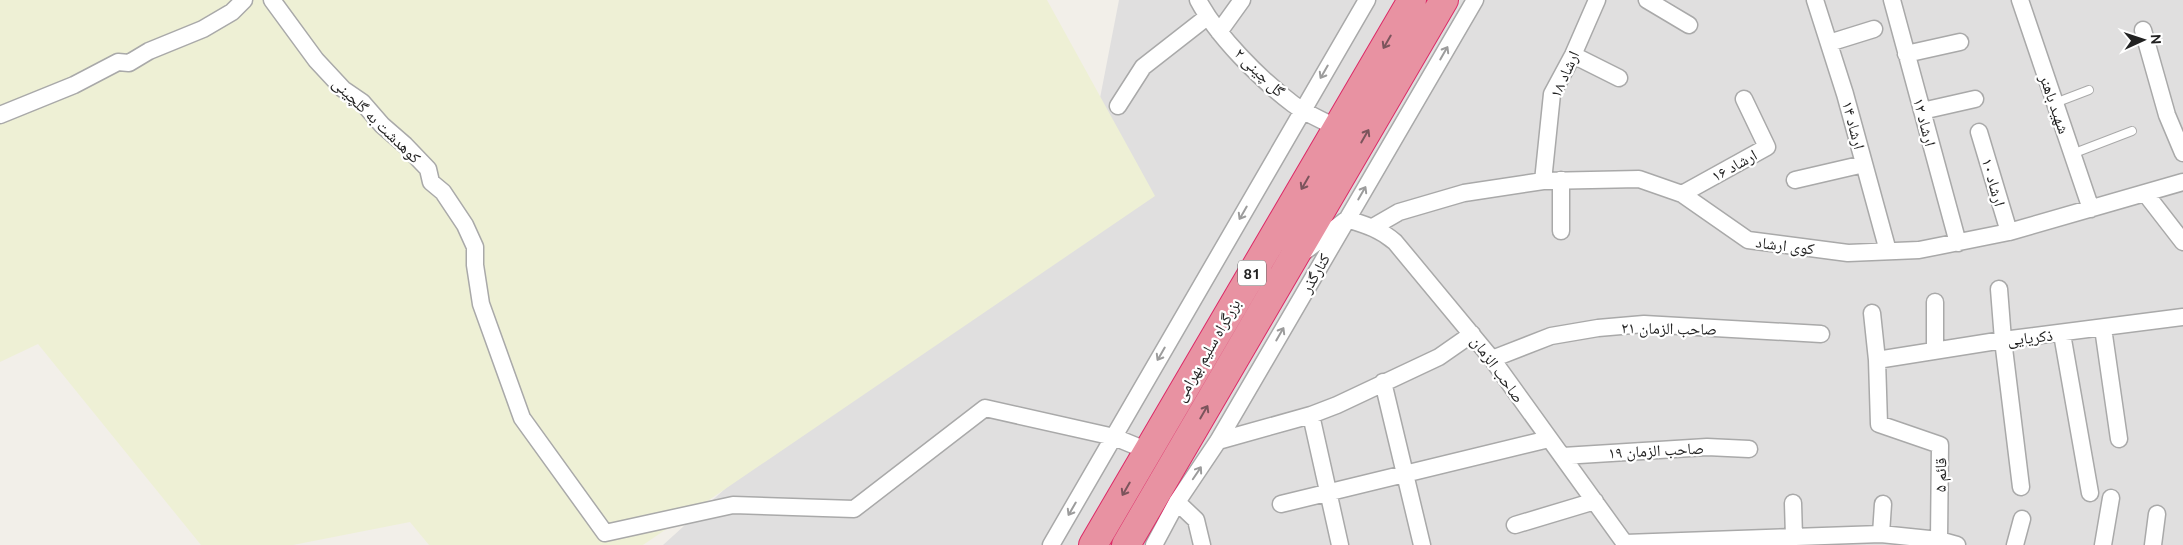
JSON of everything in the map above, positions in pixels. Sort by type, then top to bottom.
[{"type":"highway","name":"بزرگراه سلیم بهرامی","points":[[1093,545],[1412,0]]},
{"type":"highway","name":"بزرگراه سلیم بهرامی","points":[[1126,545],[1444,0]]},
{"type":"street","points":[[0,115],[74,85],[118,62],[129,63],[149,51],[203,29],[232,12],[244,0]]},
{"type":"street","name":"کوهدشت به گلچینی","points":[[272,0],[316,60],[343,89],[362,102],[382,125],[428,169],[431,182],[443,192],[465,225],[475,247],[475,264],[481,304],[522,418],[605,533],[733,505],[854,509],[984,408],[1114,436]]},
{"type":"street","name":"گل چینی ۲","points":[[1198,0],[1207,17],[1248,63],[1294,105],[1338,128]]},
{"type":"street","points":[[1220,32],[1242,0]]},
{"type":"street","points":[[1051,545],[1302,109],[1367,0]]},
{"type":"street","name":"کنارگذر","points":[[1154,545],[1178,502],[1218,441],[1475,0]]},
{"type":"street","name":"ارشاد ۱۸","points":[[1543,181],[1552,94],[1573,55],[1597,0]]},
{"type":"street","points":[[1647,0],[1689,25]]},
{"type":"street","name":"ارشاد ۱۴","points":[[1815,0],[1888,251]]},
{"type":"street","name":"ارشاد ۱۲","points":[[1892,0],[1958,243]]},
{"type":"street","name":"شهید باهنر","points":[[2020,0],[2091,209]]},
{"type":"street","points":[[1118,106],[1143,67],[1207,17]]},
{"type":"street","points":[[1829,43],[1874,29]]},
{"type":"street","points":[[2143,30],[2166,115],[2183,153]]},
{"type":"street","points":[[1906,54],[1960,42]]},
{"type":"street","points":[[1573,55],[1619,78]]},
{"type":"street","points":[[1391,91],[1395,137]]},
{"type":"street","name":"ارشاد ۱۶","points":[[1682,194],[1767,147],[1744,99]]},
{"type":"street","points":[[1922,111],[1975,99]]},
{"type":"street","name":"ارشاد ۱۰","points":[[1979,132],[2009,232]]},
{"type":"street","points":[[1795,180],[1864,164]]},
{"type":"street","name":"کوی ارشاد","points":[[1373,227],[1399,212],[1427,202],[1464,193],[1543,181],[1639,179],[1682,194],[1748,240],[1848,253],[1919,250],[2009,232],[2183,182]]},
{"type":"street","points":[[1560,230],[1561,180]]},
{"type":"street","points":[[2145,193],[2183,242]]},
{"type":"street","points":[[1292,262],[1347,219]]},
{"type":"street","name":"صاحب الزمان","points":[[1347,219],[1384,232],[1395,242],[1492,359],[1626,544]]},
{"type":"street","points":[[1999,290],[2003,340],[2021,487]]},
{"type":"street","points":[[1935,302],[1935,352]]},
{"type":"street","points":[[1872,313],[1877,360]]},
{"type":"street","name":"ذکریایی","points":[[1877,360],[2003,340],[2062,334],[2183,317]]},
{"type":"street","name":"صاحب الزمان ۲۱","points":[[1492,359],[1551,336],[1598,328],[1644,324],[1820,334]]},
{"type":"street","points":[[2103,328],[2119,439]]},
{"type":"street","points":[[1218,441],[1311,415],[1337,405],[1439,357],[1472,334]]},
{"type":"street","points":[[2062,334],[2090,493]]},
{"type":"street","name":"قائم ۵","points":[[1877,360],[1879,424],[1940,445],[1939,540]]},
{"type":"street","points":[[1383,382],[1422,545]]},
{"type":"street","points":[[1311,415],[1340,545]]},
{"type":"street","points":[[1114,436],[1148,451]]},
{"type":"street","points":[[1281,504],[1549,439]]},
{"type":"street","name":"صاحب الزمان ۱۹","points":[[1563,456],[1707,447],[1749,449]]},
{"type":"street","points":[[2103,545],[2111,498]]},
{"type":"street","points":[[1515,525],[1595,501]]},
{"type":"street","points":[[1178,502],[1196,520],[1202,545]]},
{"type":"street","points":[[1793,503],[1794,537]]},
{"type":"street","points":[[1880,534],[1882,504]]},
{"type":"street","points":[[2153,545],[2157,514]]},
{"type":"street","points":[[2015,545],[2022,519]]},
{"type":"street","points":[[1626,544],[1880,534],[1939,540],[1957,545]]},
{"type":"lane","points":[[2055,103],[2089,90]]},
{"type":"lane","points":[[2072,154],[2132,131]]},
{"type":"shaded area","points":[[1119,0],[2183,0],[2183,545],[663,545],[1088,160]]},
{"type":"green space","points":[[0,0],[1047,0],[1155,196],[643,545],[429,545],[410,522],[293,545],[201,545],[38,344],[0,362]]}]
